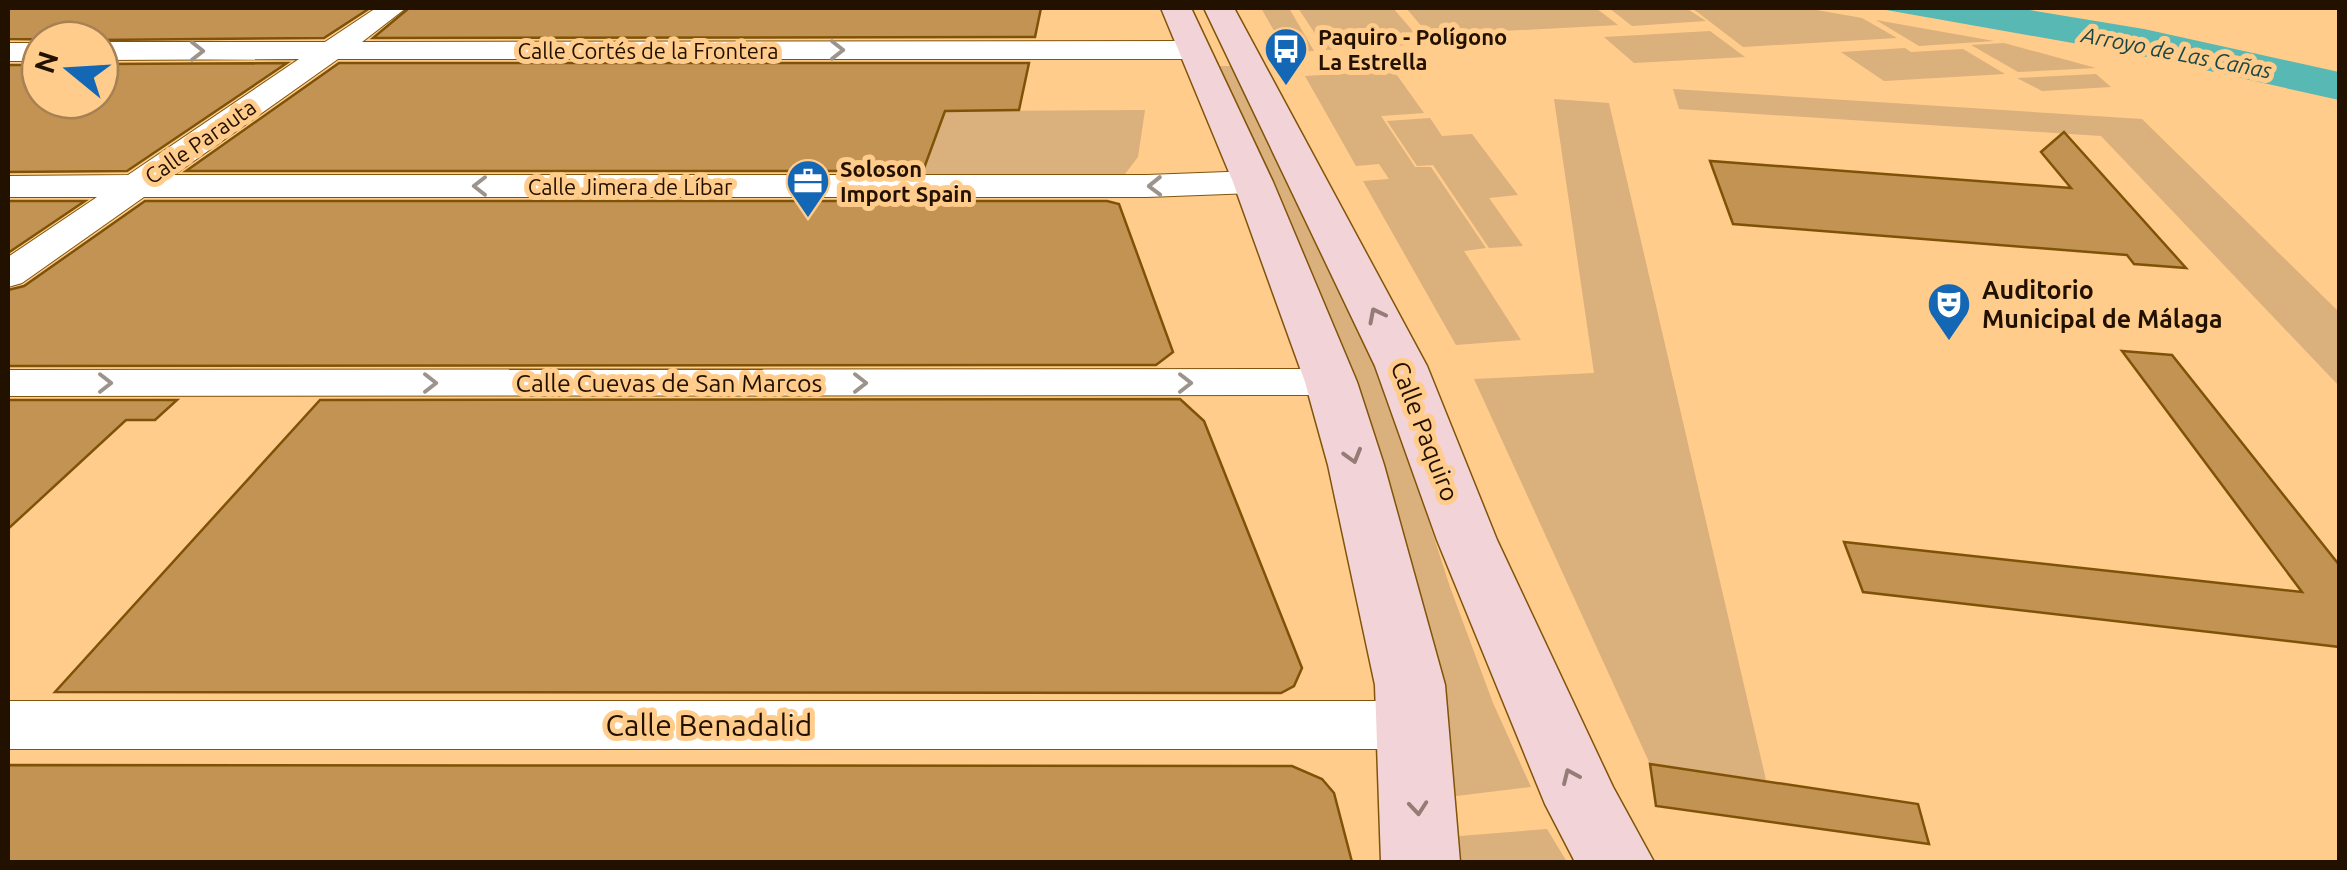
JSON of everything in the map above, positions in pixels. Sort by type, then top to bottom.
[{"type":"main road","points":[[1197,22],[1253,182],[1331,382],[1356,465],[1410,685],[1421,862]]},
{"type":"main road","name":"Calle Paquiro","points":[[1197,22],[1401,366],[1467,540],[1583,804],[1614,862]]},
{"type":"street","name":"Calle Parauta","points":[[8,275],[393,8]]},
{"type":"street","name":"Calle Cortés de la Frontera","points":[[120,51],[330,50],[1197,22]]},
{"type":"street","name":"Calle Jimera de Líbar","points":[[8,186],[1253,182]]},
{"type":"street","name":"Calle Cuevas de San Marcos","points":[[8,383],[1331,382]]},
{"type":"street","name":"Calle Benadalid","points":[[8,726],[1410,725]]},
{"type":"shaded area","points":[[1261,8],[1289,8],[1314,51],[1286,52]]},
{"type":"shaded area","points":[[1298,8],[1393,8],[1424,44],[1326,50]]},
{"type":"shaded area","points":[[1406,8],[1596,8],[1618,25],[1429,35]]},
{"type":"shaded area","points":[[1609,8],[1686,8],[1706,21],[1632,26]]},
{"type":"shaded area","points":[[1692,8],[1805,8],[1862,18],[1897,38],[1743,47]]},
{"type":"shaded area","points":[[1876,20],[1994,41],[1919,46]]},
{"type":"shaded area","points":[[1710,31],[1745,57],[1634,63],[1604,37]]},
{"type":"shaded area","points":[[2004,43],[2096,68],[2018,72],[1971,45]]},
{"type":"shaded area","points":[[1905,48],[1911,52],[1963,49],[2005,74],[1884,81],[1841,52]]},
{"type":"shaded area","points":[[1215,66],[1234,66],[1377,361],[1450,587],[1493,703],[1531,787],[1440,798]]},
{"type":"shaded area","points":[[1394,71],[1424,113],[1381,116],[1415,167],[1431,167],[1486,248],[1464,251],[1521,340],[1456,345],[1363,181],[1389,179],[1379,164],[1356,166],[1305,76]]},
{"type":"shaded area","points":[[2096,74],[2111,87],[2042,91],[2017,78]]},
{"type":"shaded area","points":[[1673,89],[2142,119],[2339,312],[2339,386],[2101,136],[1679,109]]},
{"type":"shaded area","points":[[1554,99],[1609,103],[1766,780],[1650,764],[1474,379],[1594,373]]},
{"type":"shaded area","points":[[1145,110],[1138,157],[1125,174],[921,175],[945,111]]},
{"type":"shaded area","points":[[1430,118],[1442,136],[1472,134],[1518,195],[1489,198],[1523,246],[1489,248],[1433,165],[1417,166],[1387,121]]},
{"type":"shaded area","points":[[1547,829],[1567,862],[1449,862],[1447,837]]},
{"type":"water","name":"Arroyo de Las Cañas","points":[[1875,8],[2017,8],[2144,29],[2339,72],[2339,100],[2129,53]]},
{"type":"building","points":[[8,8],[370,8],[324,38],[120,40],[120,20],[20,20],[20,39],[8,39]]},
{"type":"building","points":[[409,8],[1041,8],[1035,37],[373,38]]},
{"type":"building","points":[[287,63],[127,171],[8,172],[8,65],[20,65],[20,120],[120,120],[120,64]]},
{"type":"building","points":[[339,63],[1029,63],[1019,110],[945,111],[923,171],[186,171]]},
{"type":"building","points":[[2064,132],[2186,268],[2134,264],[2127,255],[1733,224],[1710,161],[2071,188],[2041,152]]},
{"type":"building","points":[[8,201],[85,201],[8,253]]},
{"type":"building","points":[[145,201],[1107,201],[1119,204],[1173,352],[1156,365],[8,366],[8,290],[24,286]]},
{"type":"building","points":[[2122,351],[2172,355],[2340,566],[2340,647],[1863,592],[1844,542],[2302,592]]},
{"type":"building","points":[[1180,399],[1204,421],[1302,668],[1294,686],[1281,693],[55,692],[320,400]]},
{"type":"building","points":[[8,400],[177,400],[155,420],[126,420],[8,529]]},
{"type":"building","points":[[1650,764],[1918,804],[1929,844],[1656,806]]},
{"type":"building","points":[[8,765],[1292,766],[1322,779],[1334,793],[1352,862],[8,862]]},
{"type":"place","name":"Paquiro - Polígono La Estrella","points":[[1286,87]]},
{"type":"place","name":"Soloson Import Spain","points":[[808,219]]},
{"type":"place","name":"Auditorio Municipal de Málaga","points":[[1949,342]]}]
